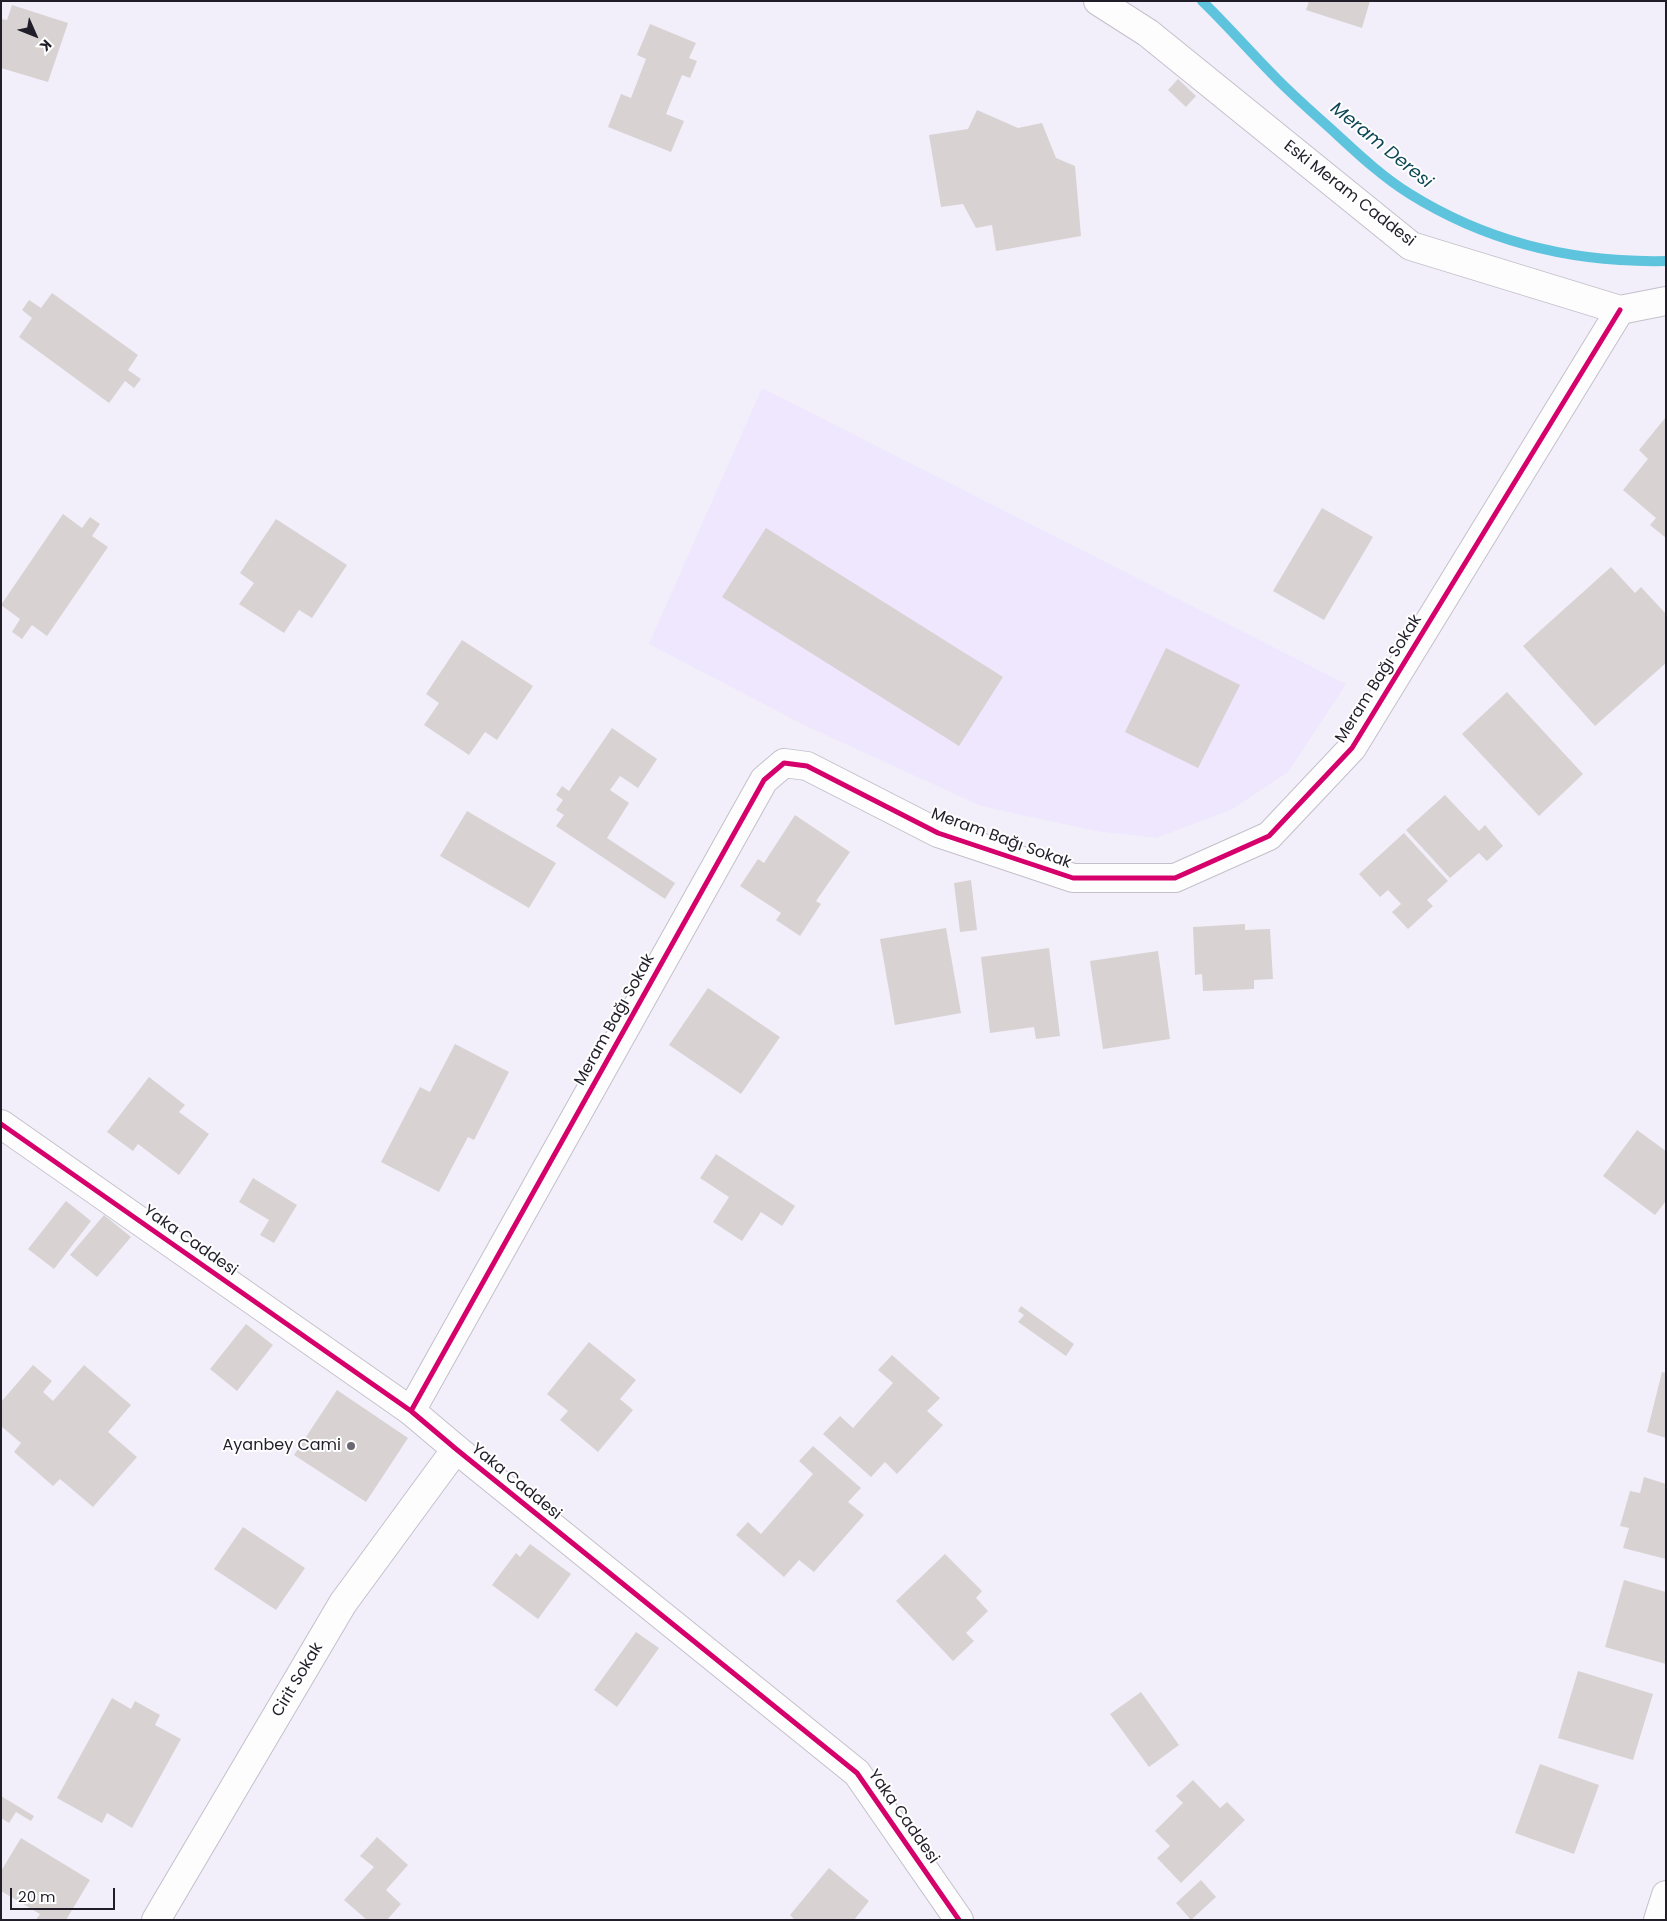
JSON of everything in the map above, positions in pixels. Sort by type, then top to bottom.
[{"type":"street","name":"Eski Meram Caddesi","points":[[1098,1],[1148,33],[1411,246],[1620,310],[1666,301]]},
{"type":"street","name":"Meram Bağı Sokak","points":[[411,1411],[764,780],[784,763],[807,766],[938,833],[1073,878],[1175,878],[1269,836],[1352,748],[1620,310]]},
{"type":"street","name":"Yaka Caddesi","points":[[1,1124],[411,1411],[857,1774],[959,1920]]},
{"type":"street","name":"Cirit Sokak","points":[[156,1920],[343,1603],[456,1449]]},
{"type":"street","points":[[1658,1920],[1666,1895]]},
{"type":"shaded area","points":[[762,388],[1346,684],[1288,772],[1231,810],[1156,838],[1096,831],[981,806],[806,726],[649,644]]},
{"type":"building","points":[[1309,1],[1370,1],[1362,28],[1306,10]]},
{"type":"building","points":[[12,5],[68,23],[48,82],[1,68],[1,19],[7,20]]},
{"type":"building","points":[[650,24],[696,43],[689,58],[697,61],[690,78],[682,75],[666,114],[684,121],[671,152],[608,127],[621,94],[631,98],[646,59],[637,55]]},
{"type":"building","points":[[1178,79],[1196,96],[1186,107],[1168,90]]},
{"type":"building","points":[[977,110],[1018,128],[1042,123],[1056,158],[1075,166],[1081,236],[996,251],[992,225],[976,228],[963,204],[941,207],[929,135],[968,129]]},
{"type":"building","points":[[52,293],[138,355],[128,370],[141,379],[134,388],[125,381],[109,403],[19,337],[32,318],[22,310],[29,300],[41,308]]},
{"type":"building","points":[[1666,417],[1666,538],[1650,525],[1656,518],[1623,490],[1648,459],[1639,450]]},
{"type":"building","points":[[1322,508],[1373,537],[1324,620],[1273,591]]},
{"type":"building","points":[[63,514],[82,528],[90,517],[100,524],[92,536],[108,547],[47,636],[32,625],[22,639],[12,632],[20,619],[1,605]]},
{"type":"building","points":[[276,519],[347,565],[312,618],[299,610],[284,633],[239,604],[254,583],[240,573]]},
{"type":"building","points":[[766,528],[1003,677],[959,746],[722,597]]},
{"type":"building","points":[[1611,567],[1635,593],[1641,587],[1666,614],[1666,663],[1595,726],[1523,646]]},
{"type":"building","points":[[462,640],[533,686],[497,740],[485,732],[469,755],[424,725],[439,703],[426,694]]},
{"type":"building","points":[[1166,648],[1240,685],[1198,768],[1125,732]]},
{"type":"building","points":[[1507,692],[1583,774],[1539,816],[1462,734]]},
{"type":"building","points":[[612,728],[657,759],[638,788],[620,776],[610,790],[629,803],[607,838],[675,883],[665,899],[556,826],[564,815],[556,810],[563,800],[556,795],[562,786],[569,791]]},
{"type":"building","points":[[1445,795],[1479,831],[1485,825],[1503,846],[1487,861],[1479,853],[1450,878],[1406,830]]},
{"type":"building","points":[[467,811],[556,863],[529,908],[440,856]]},
{"type":"building","points":[[795,815],[850,852],[816,901],[821,904],[800,936],[776,920],[781,913],[740,886],[758,859],[764,863]]},
{"type":"building","points":[[1404,833],[1448,881],[1427,900],[1433,906],[1408,929],[1392,912],[1401,904],[1388,890],[1380,897],[1359,874]]},
{"type":"building","points":[[971,880],[977,930],[960,932],[954,883]]},
{"type":"building","points":[[1245,924],[1245,930],[1270,929],[1273,979],[1254,980],[1254,989],[1203,991],[1202,974],[1195,975],[1193,927]]},
{"type":"building","points":[[946,928],[961,1013],[895,1025],[880,939]]},
{"type":"building","points":[[1049,948],[1060,1036],[1036,1039],[1034,1027],[990,1033],[981,957]]},
{"type":"building","points":[[1158,951],[1170,1039],[1103,1049],[1090,961]]},
{"type":"building","points":[[708,988],[780,1037],[741,1094],[669,1045]]},
{"type":"building","points":[[455,1044],[509,1072],[474,1140],[468,1137],[439,1192],[381,1162],[420,1087],[430,1092]]},
{"type":"building","points":[[149,1077],[185,1105],[179,1112],[209,1134],[179,1175],[138,1144],[133,1151],[107,1132]]},
{"type":"building","points":[[1637,1130],[1666,1151],[1666,1201],[1655,1215],[1603,1176]]},
{"type":"building","points":[[716,1154],[795,1206],[782,1226],[761,1212],[742,1241],[713,1222],[729,1197],[700,1178]]},
{"type":"building","points":[[253,1178],[297,1205],[274,1243],[260,1235],[269,1220],[239,1202]]},
{"type":"building","points":[[66,1201],[91,1221],[54,1269],[28,1249]]},
{"type":"building","points":[[104,1215],[131,1237],[97,1277],[70,1255]]},
{"type":"building","points":[[1021,1306],[1074,1344],[1066,1356],[1018,1322],[1024,1315],[1018,1311]]},
{"type":"building","points":[[246,1324],[273,1345],[237,1391],[210,1369]]},
{"type":"building","points":[[589,1342],[636,1380],[620,1399],[633,1410],[598,1452],[560,1420],[568,1411],[547,1394]]},
{"type":"building","points":[[892,1355],[940,1398],[927,1411],[943,1425],[897,1474],[885,1462],[871,1477],[823,1434],[840,1416],[853,1428],[893,1383],[878,1370]]},
{"type":"building","points":[[33,1365],[52,1381],[43,1392],[53,1401],[84,1365],[131,1405],[108,1432],[137,1457],[93,1507],[60,1479],[53,1486],[14,1452],[21,1443],[1,1426],[1,1402]]},
{"type":"building","points":[[1662,1372],[1666,1373],[1666,1438],[1647,1432]]},
{"type":"building","name":"Ayanbey Cami","points":[[337,1390],[408,1438],[366,1502],[294,1455]]},
{"type":"building","points":[[813,1446],[861,1488],[848,1502],[864,1515],[814,1572],[799,1560],[784,1577],[736,1535],[748,1522],[761,1534],[813,1474],[799,1461]]},
{"type":"building","points":[[1644,1477],[1666,1484],[1666,1559],[1623,1548],[1629,1528],[1620,1526],[1630,1491],[1640,1493]]},
{"type":"building","points":[[243,1527],[305,1568],[276,1610],[214,1569]]},
{"type":"building","points":[[530,1544],[571,1574],[538,1619],[492,1585],[516,1553],[520,1557]]},
{"type":"building","points":[[945,1554],[982,1591],[976,1598],[988,1611],[966,1633],[974,1641],[953,1661],[896,1601]]},
{"type":"building","points":[[1624,1580],[1666,1592],[1666,1664],[1605,1647]]},
{"type":"building","points":[[636,1632],[659,1648],[617,1707],[594,1690]]},
{"type":"building","points":[[1578,1671],[1653,1694],[1633,1760],[1558,1738]]},
{"type":"building","points":[[1141,1692],[1179,1745],[1149,1767],[1110,1714]]},
{"type":"building","points":[[112,1698],[131,1709],[135,1701],[160,1715],[155,1725],[181,1739],[132,1828],[107,1813],[102,1823],[57,1798]]},
{"type":"building","points":[[1540,1764],[1599,1785],[1574,1854],[1515,1833]]},
{"type":"building","points":[[1193,1780],[1220,1808],[1227,1802],[1245,1820],[1181,1883],[1157,1858],[1170,1846],[1155,1831],[1183,1803],[1176,1796]]},
{"type":"building","points":[[1,1796],[34,1816],[31,1821],[16,1812],[9,1823],[1,1818]]},
{"type":"building","points":[[377,1837],[408,1865],[386,1890],[401,1904],[387,1920],[367,1920],[344,1900],[374,1867],[360,1856]]},
{"type":"building","points":[[21,1838],[90,1880],[66,1920],[36,1920],[40,1914],[1,1891],[1,1871]]},
{"type":"building","points":[[829,1868],[869,1901],[854,1920],[795,1920],[790,1915]]},
{"type":"building","points":[[1201,1880],[1216,1897],[1191,1920],[1176,1903]]},
{"type":"waterway","name":"Meram Deresi","points":[[1202,1],[1284,86],[1359,155],[1399,187],[1439,211],[1501,237],[1533,246],[1598,258],[1666,261]]},
{"type":"cycle path","points":[[411,1411],[764,780],[784,763],[807,766],[938,833],[1073,878],[1175,878],[1269,836],[1352,748],[1620,310]]},
{"type":"cycle path","points":[[1,1124],[411,1411],[857,1773],[959,1920]]},
{"type":"place","name":"Ayanbey Cami","points":[[351,1446]]}]
